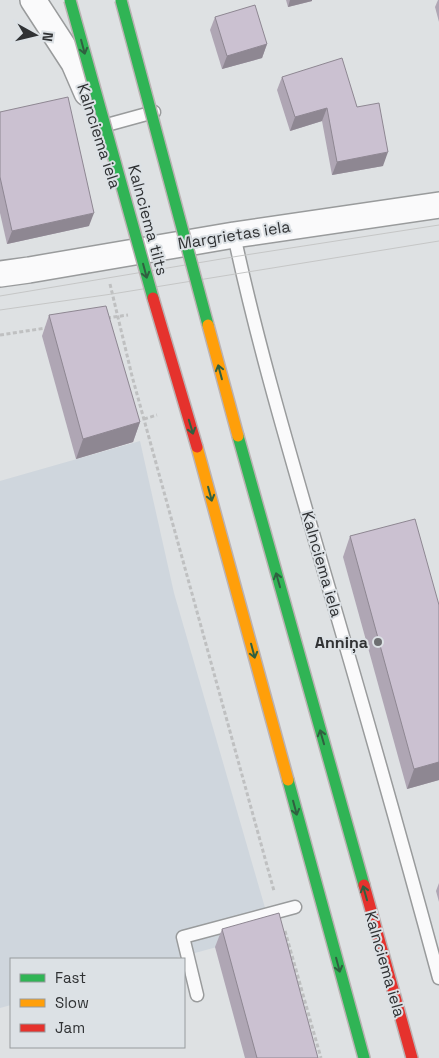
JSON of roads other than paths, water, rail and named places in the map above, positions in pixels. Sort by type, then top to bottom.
[{"type":"main road","name":"Kalnciema tilts","points":[[121,0],[238,436]]},
{"type":"main road","name":"Kalnciema tilts","points":[[54,6],[163,336],[197,447],[364,1058]]},
{"type":"main road","name":"Kalnciema iela","points":[[238,436],[412,1058]]},
{"type":"street","name":"Kalnciema iela","points":[[54,6],[74,63],[93,107],[133,252]]},
{"type":"street","name":"Margrietas iela","points":[[0,274],[234,235],[439,205]]},
{"type":"lane","points":[[126,0],[191,242]]},
{"type":"lane","points":[[99,127],[156,111]]},
{"type":"lane","name":"Kalnciema iela","points":[[234,235],[247,296],[283,430],[396,818],[439,978]]},
{"type":"lane","points":[[197,995],[183,937],[295,907]]},
{"type":"tram line","points":[[0,296],[439,225]]},
{"type":"tram line","points":[[0,310],[112,294],[439,241]]},
{"type":"place","name":"Anniņa","points":[[378,642]]}]
